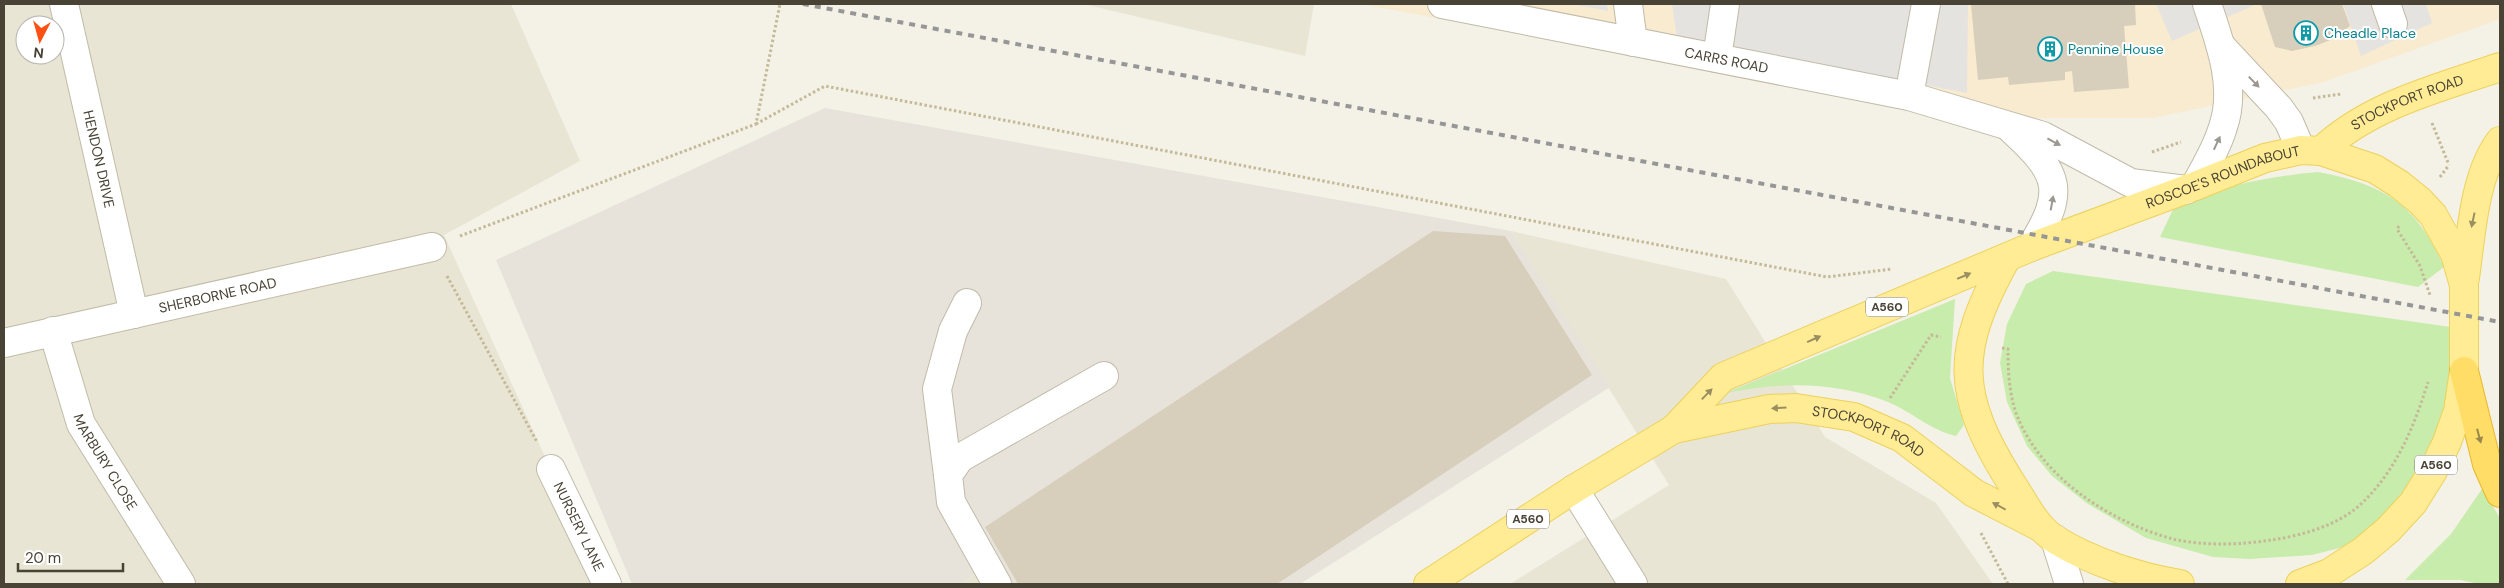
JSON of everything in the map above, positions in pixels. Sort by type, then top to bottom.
[{"type":"highway","points":[[2464,371],[2487,464],[2500,494]]},
{"type":"main road","name":"STOCKPORT ROAD","points":[[2311,151],[2348,128],[2396,104],[2500,67]]},
{"type":"main road","name":"A560","points":[[2464,285],[2472,228],[2484,173],[2500,141]]},
{"type":"main road","name":"ROSCOE'S ROUNDABOUT","points":[[2006,259],[2031,247],[2191,188],[2265,158],[2311,151],[2375,170],[2399,184],[2420,201],[2446,234],[2455,254],[2464,285],[2464,371],[2458,411],[2447,442],[2433,471],[2412,503],[2388,530],[2363,551],[2329,573],[2300,584]]},
{"type":"main road","name":"STOCKPORT ROAD","points":[[1428,584],[1574,489],[1674,429],[1723,377],[2006,259]]},
{"type":"main road","name":"A560","points":[[2006,259],[1976,320],[1968,371],[1970,397],[1980,426],[1995,457],[2048,534],[2093,559],[2156,580],[2180,584]]},
{"type":"main road","name":"STOCKPORT ROAD","points":[[1674,429],[1769,409],[1796,408],[1854,417],[1902,438],[1974,493],[2048,534]]},
{"type":"street","name":"HENDON DRIVE","points":[[64,4],[134,314]]},
{"type":"street","name":"CARRS ROAD","points":[[1442,4],[1909,96],[2043,136],[2131,183],[2191,188]]},
{"type":"street","points":[[1628,4],[1634,42]]},
{"type":"street","points":[[1717,58],[1725,4]]},
{"type":"street","points":[[1909,96],[1926,4]]},
{"type":"street","points":[[2191,188],[2223,128],[2229,93],[2221,46],[2207,4]]},
{"type":"street","points":[[2221,46],[2279,108],[2311,151]]},
{"type":"street","name":"CARRS ROAD","points":[[2008,127],[2038,154],[2049,169],[2052,180],[2052,208],[2031,247]]},
{"type":"street","name":"SHERBORNE ROAD","points":[[4,343],[432,246]]},
{"type":"street","points":[[967,303],[953,331],[937,389],[951,502],[997,584]]},
{"type":"street","name":"MARBURY CLOSE","points":[[53,331],[81,424],[181,584]]},
{"type":"street","points":[[948,475],[960,458],[1104,376]]},
{"type":"street","name":"NURSERY LANE","points":[[551,469],[607,584]]},
{"type":"street","points":[[1574,489],[1633,584]]},
{"type":"street","points":[[2048,534],[2069,584]]},
{"type":"path","points":[[756,124],[780,4]]},
{"type":"path","points":[[551,469],[432,246],[756,124],[825,86],[1827,278],[1900,268]]},
{"type":"path","points":[[2428,114],[2449,166],[2442,175]]},
{"type":"path","points":[[2149,153],[2186,141]]},
{"type":"path","points":[[2397,229],[2420,266],[2428,284],[2432,303]]},
{"type":"path","points":[[1928,330],[1931,335],[1941,337]]},
{"type":"path","points":[[1891,396],[1931,335]]},
{"type":"path","points":[[2008,349],[2011,394],[2017,414],[2028,435],[2059,476],[2102,508],[2141,527],[2175,539],[2198,542],[2233,544],[2292,537],[2326,526],[2360,505],[2380,483],[2402,450],[2418,414],[2429,377]]},
{"type":"shaded area","points":[[4,4],[511,4],[580,161],[444,235],[603,584],[4,584]]},
{"type":"shaded area","points":[[1083,4],[1314,4],[1305,56]]},
{"type":"shaded area","points":[[1361,4],[2500,4],[2500,19],[2324,82],[2153,118],[1966,118]]},
{"type":"shaded area","points":[[1572,4],[1607,4],[1608,11]]},
{"type":"shaded area","points":[[1672,4],[1968,4],[1967,93],[1677,38]]},
{"type":"shaded area","points":[[2156,4],[2254,4],[2255,5],[2172,41]]},
{"type":"shaded area","points":[[2343,4],[2426,4],[2432,23],[2361,56]]},
{"type":"shaded area","points":[[825,108],[1511,231],[1610,387],[1300,584],[981,584],[974,574],[961,584],[632,584],[496,260]]},
{"type":"shaded area","points":[[1511,231],[1726,279],[1825,437],[1936,503],[1993,584],[1510,584],[1669,485]]},
{"type":"shaded area","points":[[974,574],[981,584],[961,584]]},
{"type":"green space","points":[[2318,172],[2362,183],[2395,200],[2422,227],[2444,267],[2418,287],[2160,237],[2177,201],[2247,183],[2282,176]]},
{"type":"green space","points":[[2053,271],[2451,327],[2452,395],[2423,486],[2363,542],[2312,555],[2249,559],[2213,557],[2146,538],[2088,504],[2052,476],[2027,446],[2007,402],[2000,363],[2007,324],[2026,284]]},
{"type":"green space","points":[[1955,299],[1950,378],[1964,425],[1956,436],[1938,430],[1888,402],[1848,390],[1788,385],[1726,393]]},
{"type":"green space","points":[[2482,489],[2500,518],[2500,584],[2479,584],[2461,580],[2405,580],[2451,534]]},
{"type":"building","name":"Pennine House","points":[[1971,4],[2135,4],[2136,25],[2124,26],[2129,88],[2074,92],[2072,71],[2065,72],[2065,80],[2009,85],[2008,77],[1978,80]]},
{"type":"building","name":"Cheadle Place","points":[[2261,4],[2342,4],[2350,26],[2333,39],[2315,46],[2292,51],[2275,47]]},
{"type":"building","points":[[1433,231],[1505,236],[1592,375],[1277,584],[1018,584],[985,527]]},
{"type":"railway","points":[[803,4],[2500,322]]},
{"type":"place","name":"Cheadle Place","points":[[2306,33]]},
{"type":"place","name":"Pennine House","points":[[2050,49]]}]
